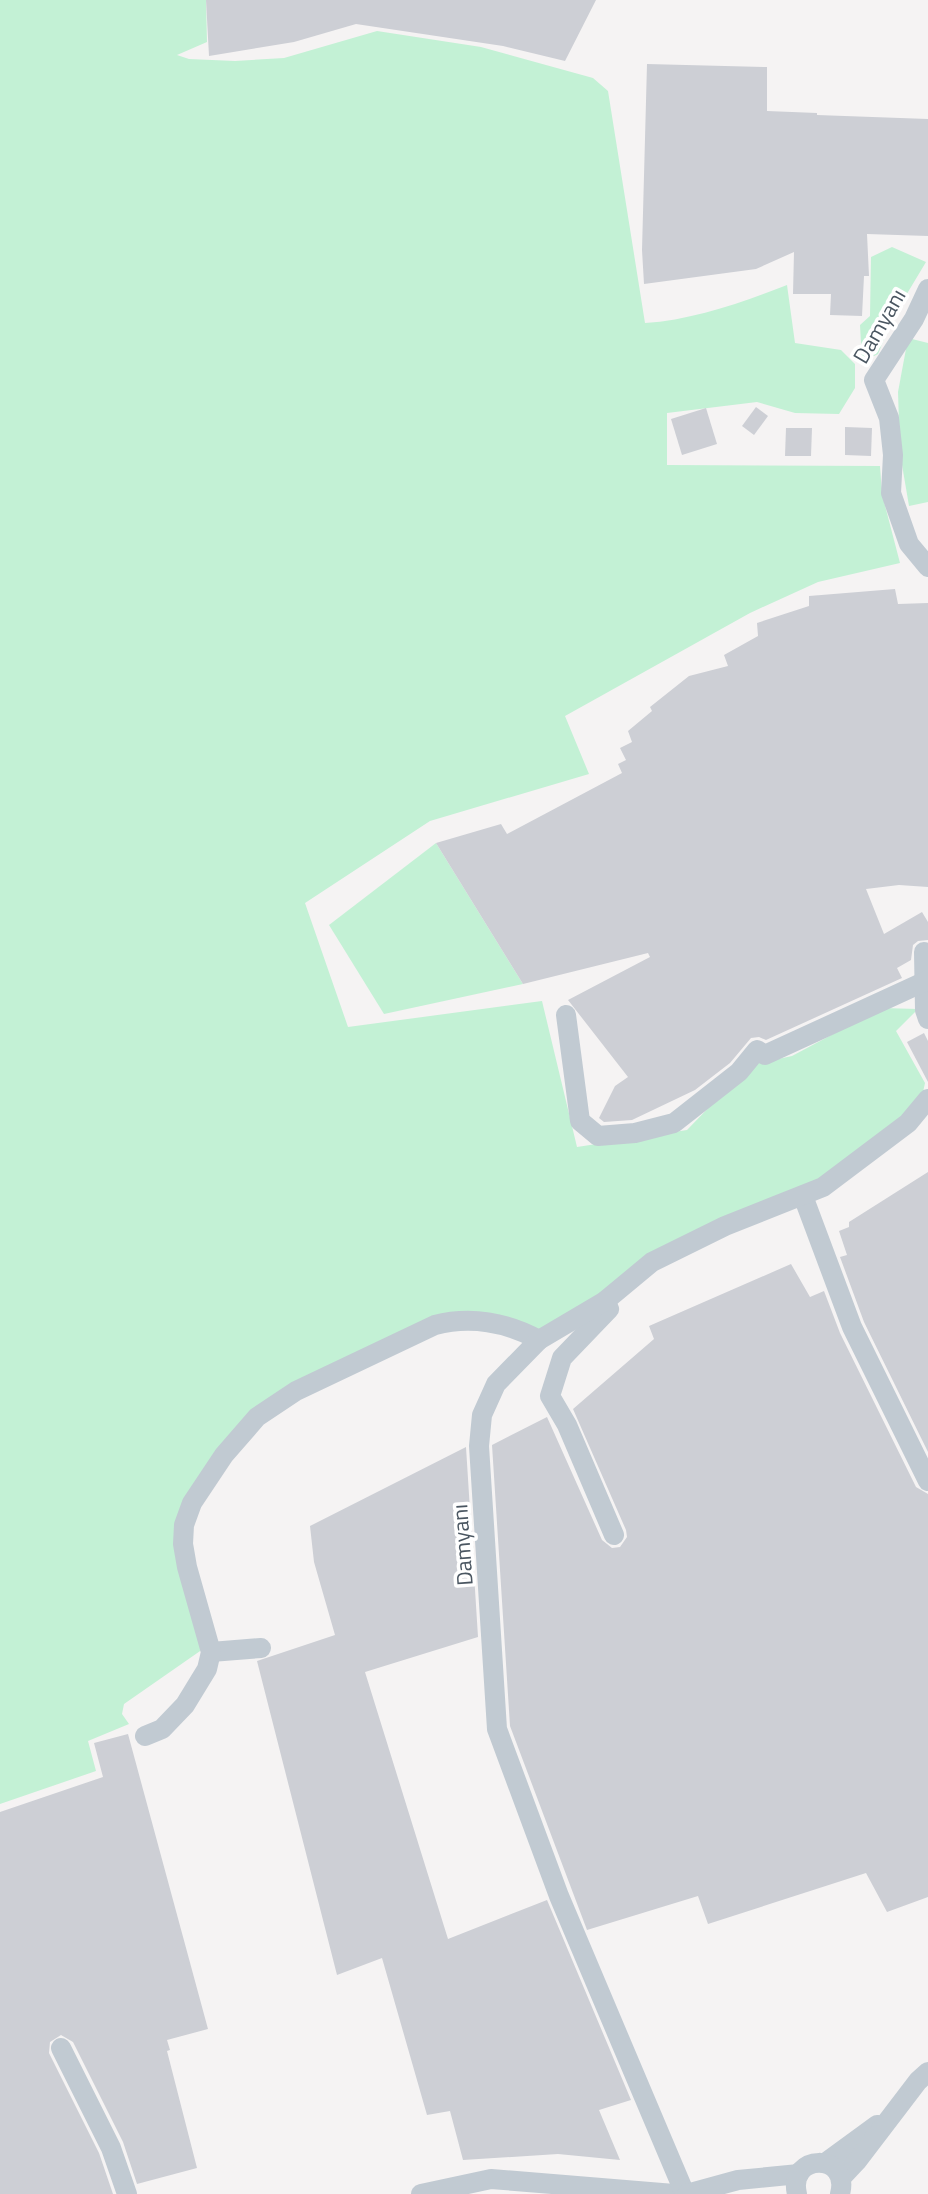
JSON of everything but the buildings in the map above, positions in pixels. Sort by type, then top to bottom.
[{"type":"street","name":"Damyanı","points":[[928,289],[914,319],[874,380],[889,418],[893,455],[891,493],[909,544],[928,567]]},
{"type":"street","points":[[924,952],[927,980],[925,1010],[928,1019]]},
{"type":"street","points":[[566,1015],[580,1121],[598,1136],[635,1133],[674,1123],[739,1072],[757,1050],[765,1055],[792,1044],[927,980]]},
{"type":"street","name":"Damyanı","points":[[686,2194],[559,1896],[497,1729],[479,1446],[482,1415],[496,1384],[539,1340],[605,1301],[652,1262],[725,1226],[823,1187],[908,1123],[928,1099]]},
{"type":"street","points":[[803,1196],[852,1327],[928,1481]]},
{"type":"street","points":[[605,1301],[609,1309],[562,1358],[550,1396],[567,1425],[614,1535]]},
{"type":"street","points":[[145,1736],[162,1729],[185,1705],[207,1669],[211,1652],[187,1567],[184,1525],[192,1503],[224,1455],[257,1417],[296,1391],[445,1322],[478,1320],[529,1334],[539,1340]]},
{"type":"street","points":[[211,1652],[261,1648]]},
{"type":"street","points":[[61,2048],[111,2148],[127,2194]]},
{"type":"street","points":[[686,2194],[738,2180],[798,2184],[810,2164],[825,2163],[832,2166],[844,2188],[892,2115],[928,2072]]},
{"type":"street","points":[[825,2163],[892,2115]]},
{"type":"street","points":[[421,2194],[491,2179],[674,2194]]},
{"type":"green space","points":[[0,0],[206,0],[207,42],[177,55],[189,59],[235,61],[284,58],[377,31],[481,47],[593,78],[608,91],[645,323],[699,314],[787,285],[795,343],[841,350],[855,364],[855,388],[839,414],[795,413],[757,402],[667,413],[667,465],[880,466],[882,494],[900,563],[818,582],[750,613],[565,716],[589,774],[430,821],[305,903],[348,1027],[542,1001],[577,1147],[687,1130],[750,1065],[792,1056],[882,1008],[918,1009],[896,1031],[925,1083],[923,1092],[911,1109],[820,1182],[606,1293],[540,1332],[479,1315],[294,1388],[188,1502],[203,1649],[124,1704],[122,1714],[129,1724],[88,1741],[96,1771],[0,1804]]},
{"type":"green space","points":[[892,247],[926,262],[893,317],[878,354],[862,362],[860,325],[870,316],[871,257]]},
{"type":"green space","points":[[908,338],[928,343],[928,502],[909,506],[900,453],[898,392]]},
{"type":"green space","points":[[436,843],[523,984],[384,1014],[329,925]]}]
